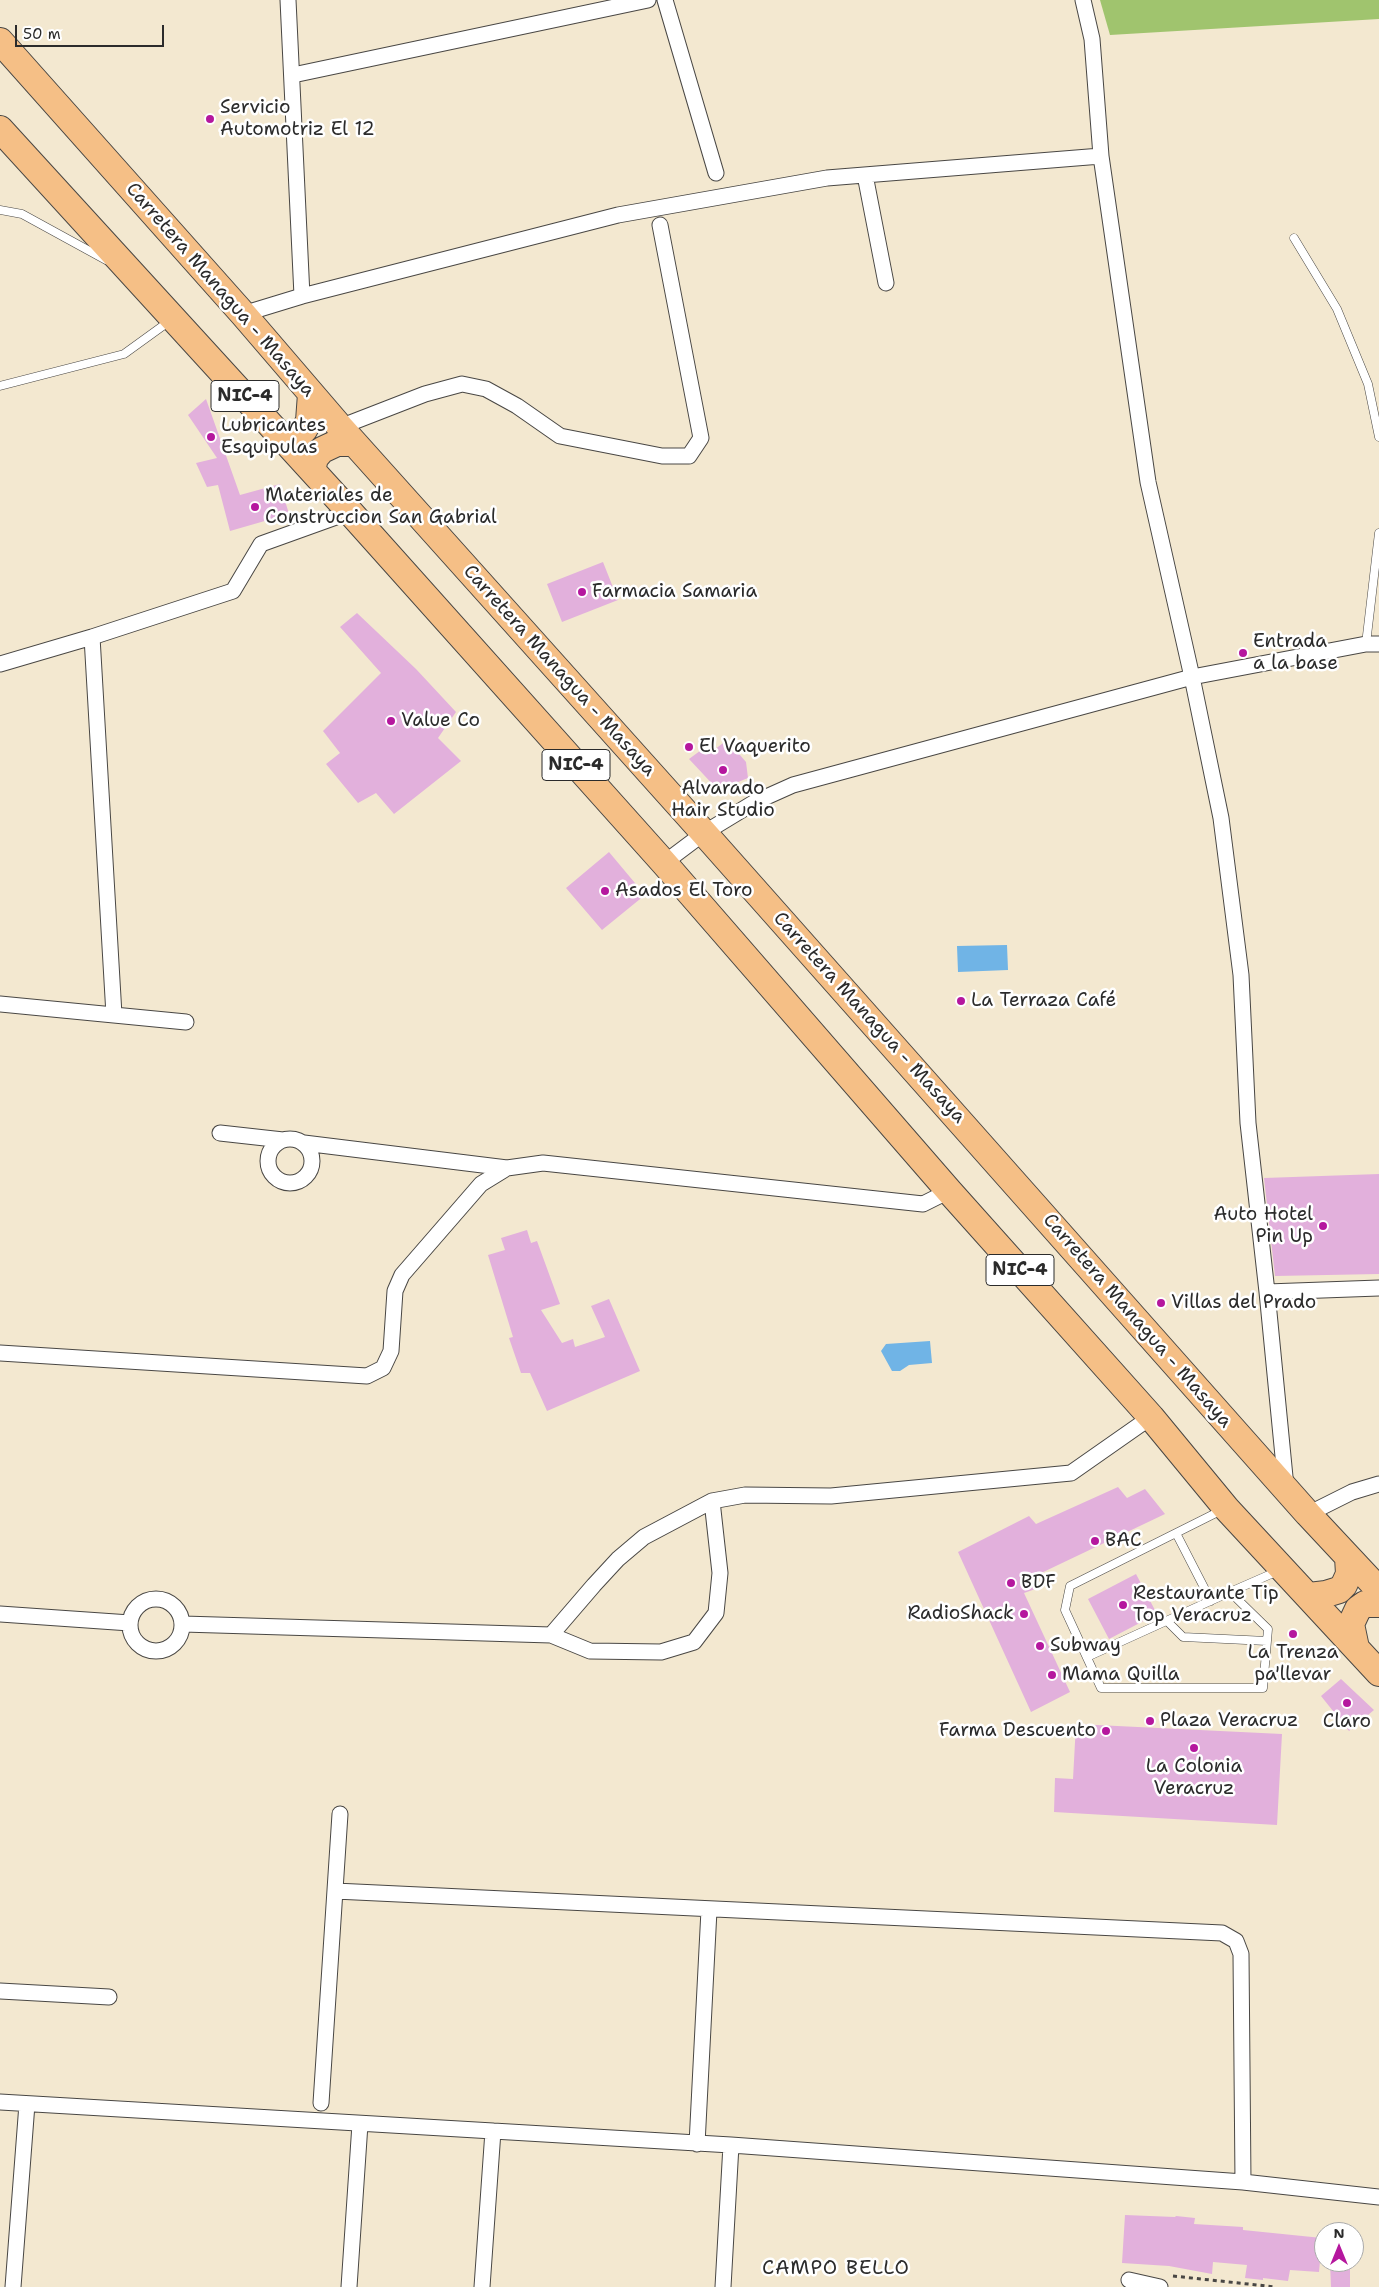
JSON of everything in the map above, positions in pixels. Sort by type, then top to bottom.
[{"type":"highway","name":"Carretera Managua - Masaya","points":[[0,41],[243,314],[347,435],[704,833],[1308,1514],[1379,1590]]},
{"type":"highway","name":"NIC-4","points":[[0,129],[350,512],[664,863],[949,1191],[1151,1417],[1226,1508],[1281,1570],[1309,1596],[1379,1673]]},
{"type":"highway","points":[[282,437],[295,437],[304,430],[310,412],[312,394]]},
{"type":"highway","points":[[312,470],[315,458],[322,450],[337,443],[347,435]]},
{"type":"highway","points":[[1309,1596],[1339,1590],[1344,1585],[1349,1574],[1348,1557]]},
{"type":"highway","points":[[1356,1648],[1351,1624],[1358,1609],[1365,1604],[1379,1604]]},
{"type":"street","points":[[288,0],[302,296]]},
{"type":"street","points":[[293,75],[582,7],[648,0]]},
{"type":"street","points":[[665,0],[716,173]]},
{"type":"street","points":[[1083,0],[1092,38],[1100,156],[1148,482],[1192,677],[1221,818],[1238,955],[1248,1123],[1286,1489]]},
{"type":"street","points":[[243,314],[302,296],[618,214],[827,178],[1100,156]]},
{"type":"street","points":[[865,175],[886,283]]},
{"type":"street","points":[[347,435],[425,394],[462,384],[486,389],[517,406],[560,436],[662,456],[689,456],[700,438],[660,225]]},
{"type":"street","points":[[0,664],[92,637],[233,591],[261,544],[350,512]]},
{"type":"street","points":[[92,637],[114,1015]]},
{"type":"street","points":[[664,863],[704,833],[755,802],[793,785],[1192,677],[1372,644]]},
{"type":"street","points":[[0,1004],[186,1022]]},
{"type":"street","points":[[220,1133],[297,1140],[304,1143],[507,1168],[543,1163],[923,1204],[949,1191]]},
{"type":"street","points":[[283,1140],[272,1148],[267,1161],[272,1174],[284,1182],[299,1182],[310,1171],[312,1156],[304,1143]]},
{"type":"street","points":[[0,1352],[367,1376],[383,1368],[391,1351],[395,1291],[402,1275],[481,1184],[507,1168]]},
{"type":"street","points":[[1267,1292],[1379,1288]]},
{"type":"street","points":[[551,1635],[594,1585],[644,1537],[712,1501],[745,1495],[831,1496],[1071,1473],[1151,1417]]},
{"type":"street","points":[[1308,1514],[1352,1492],[1379,1484]]},
{"type":"street","points":[[183,1624],[551,1635],[590,1650],[661,1652],[694,1642],[716,1613],[720,1573],[712,1501]]},
{"type":"street","points":[[162,1599],[177,1608],[182,1616],[183,1624],[178,1641],[164,1650],[156,1652],[147,1650],[134,1639],[130,1623],[137,1607],[144,1602],[162,1599]]},
{"type":"street","points":[[0,1614],[130,1623]]},
{"type":"street","points":[[321,2102],[340,1814]]},
{"type":"street","points":[[335,1892],[1222,1933],[1236,1941],[1242,1954],[1243,2182]]},
{"type":"street","points":[[697,2144],[709,1910]]},
{"type":"street","points":[[0,1991],[108,1997]]},
{"type":"street","points":[[0,2102],[730,2145],[1243,2182],[1379,2197]]},
{"type":"street","points":[[13,2287],[27,2104]]},
{"type":"street","points":[[349,2287],[360,2124]]},
{"type":"street","points":[[482,2287],[493,2131]]},
{"type":"street","points":[[723,2287],[730,2145]]},
{"type":"street","points":[[1129,2280],[1164,2281]]},
{"type":"lane","points":[[0,210],[30,217],[131,274]]},
{"type":"lane","points":[[1294,238],[1337,309],[1368,384],[1379,437]]},
{"type":"lane","points":[[0,386],[124,354],[173,318]]},
{"type":"lane","points":[[1372,644],[1379,533]]},
{"type":"lane","points":[[1226,1508],[1070,1586],[1065,1610],[1102,1688],[1263,1688],[1268,1629],[1230,1592]]},
{"type":"lane","points":[[1176,1533],[1211,1601]]},
{"type":"lane","points":[[1087,1657],[1281,1570]]},
{"type":"lane","points":[[1167,1621],[1183,1637],[1267,1641]]},
{"type":"path","points":[[1164,2281],[1276,2287]]},
{"type":"green space","points":[[1100,0],[1379,0],[1379,19],[1110,35]]},
{"type":"water","points":[[1007,945],[1008,970],[958,972],[957,946]]},
{"type":"water","points":[[930,1341],[932,1363],[909,1365],[900,1371],[892,1371],[881,1351],[886,1344]]},
{"type":"building","points":[[206,399],[240,495],[280,484],[289,514],[230,531],[218,485],[207,487],[196,463],[217,458],[188,415]]},
{"type":"building","name":"Farmacia Samaria","points":[[603,562],[618,600],[562,622],[547,584]]},
{"type":"building","name":"Value Co","points":[[357,613],[416,669],[456,712],[438,738],[461,761],[394,814],[376,793],[358,803],[326,764],[340,753],[323,731],[381,673],[340,627]]},
{"type":"building","name":"Alvarado Hair Studio","points":[[727,740],[746,762],[748,778],[718,790],[689,759],[708,745],[714,750]]},
{"type":"building","name":"Asados El Toro","points":[[609,852],[645,895],[602,930],[566,888]]},
{"type":"building","name":"Auto Hotel Pin Up","points":[[1379,1174],[1379,1274],[1275,1276],[1264,1178]]},
{"type":"building","points":[[527,1230],[531,1243],[537,1241],[560,1304],[541,1310],[562,1343],[573,1339],[575,1347],[605,1337],[591,1306],[609,1299],[640,1371],[547,1411],[530,1373],[521,1373],[509,1338],[513,1337],[488,1255],[505,1250],[501,1238]]},
{"type":"building","points":[[1118,1487],[1127,1498],[1145,1489],[1165,1514],[1037,1575],[1041,1587],[1024,1593],[1070,1692],[1031,1712],[958,1552],[1029,1516],[1036,1524]]},
{"type":"building","points":[[1136,1574],[1157,1614],[1109,1639],[1088,1599]]},
{"type":"building","name":"Claro","points":[[1341,1679],[1374,1710],[1349,1731],[1321,1696]]},
{"type":"building","points":[[1076,1724],[1282,1734],[1277,1825],[1054,1812],[1055,1778],[1073,1779]]},
{"type":"building","points":[[1125,2215],[1195,2218],[1194,2224],[1243,2227],[1243,2230],[1314,2237],[1314,2272],[1290,2270],[1288,2281],[1245,2278],[1247,2265],[1213,2262],[1212,2274],[1169,2266],[1122,2263]]},
{"type":"building","points":[[1330,2272],[1350,2272],[1350,2287],[1331,2287]]},
{"type":"place","name":"Servicio Automotriz El 12","points":[[210,119]]},
{"type":"place","name":"Lubricantes Esquipulas","points":[[211,437]]},
{"type":"place","name":"Materiales de Construccion San Gabrial","points":[[255,507]]},
{"type":"place","name":"Farmacia Samaria","points":[[582,592]]},
{"type":"place","name":"Entrada a la base","points":[[1243,653]]},
{"type":"place","name":"Value Co","points":[[391,721]]},
{"type":"place","name":"El Vaquerito","points":[[689,747]]},
{"type":"place","name":"Alvarado Hair Studio","points":[[723,770]]},
{"type":"place","name":"Asados El Toro","points":[[605,891]]},
{"type":"place","name":"La Terraza Café","points":[[961,1001]]},
{"type":"place","name":"Auto Hotel Pin Up","points":[[1323,1226]]},
{"type":"place","name":"Villas del Prado","points":[[1161,1303]]},
{"type":"place","name":"BAC","points":[[1095,1541]]},
{"type":"place","name":"BDF","points":[[1011,1583]]},
{"type":"place","name":"Restaurante Tip Top Veracruz","points":[[1123,1605]]},
{"type":"place","name":"RadioShack","points":[[1024,1614]]},
{"type":"place","name":"La Trenza pa'llevar","points":[[1293,1634]]},
{"type":"place","name":"Subway","points":[[1040,1646]]},
{"type":"place","name":"Mama Quilla","points":[[1052,1675]]},
{"type":"place","name":"Claro","points":[[1347,1703]]},
{"type":"place","name":"Plaza Veracruz","points":[[1150,1721]]},
{"type":"place","name":"Farma Descuento","points":[[1106,1731]]},
{"type":"place","name":"La Colonia Veracruz","points":[[1194,1748]]},
{"type":"district","name":"CAMPO BELLO","points":[[836,2269]]}]
